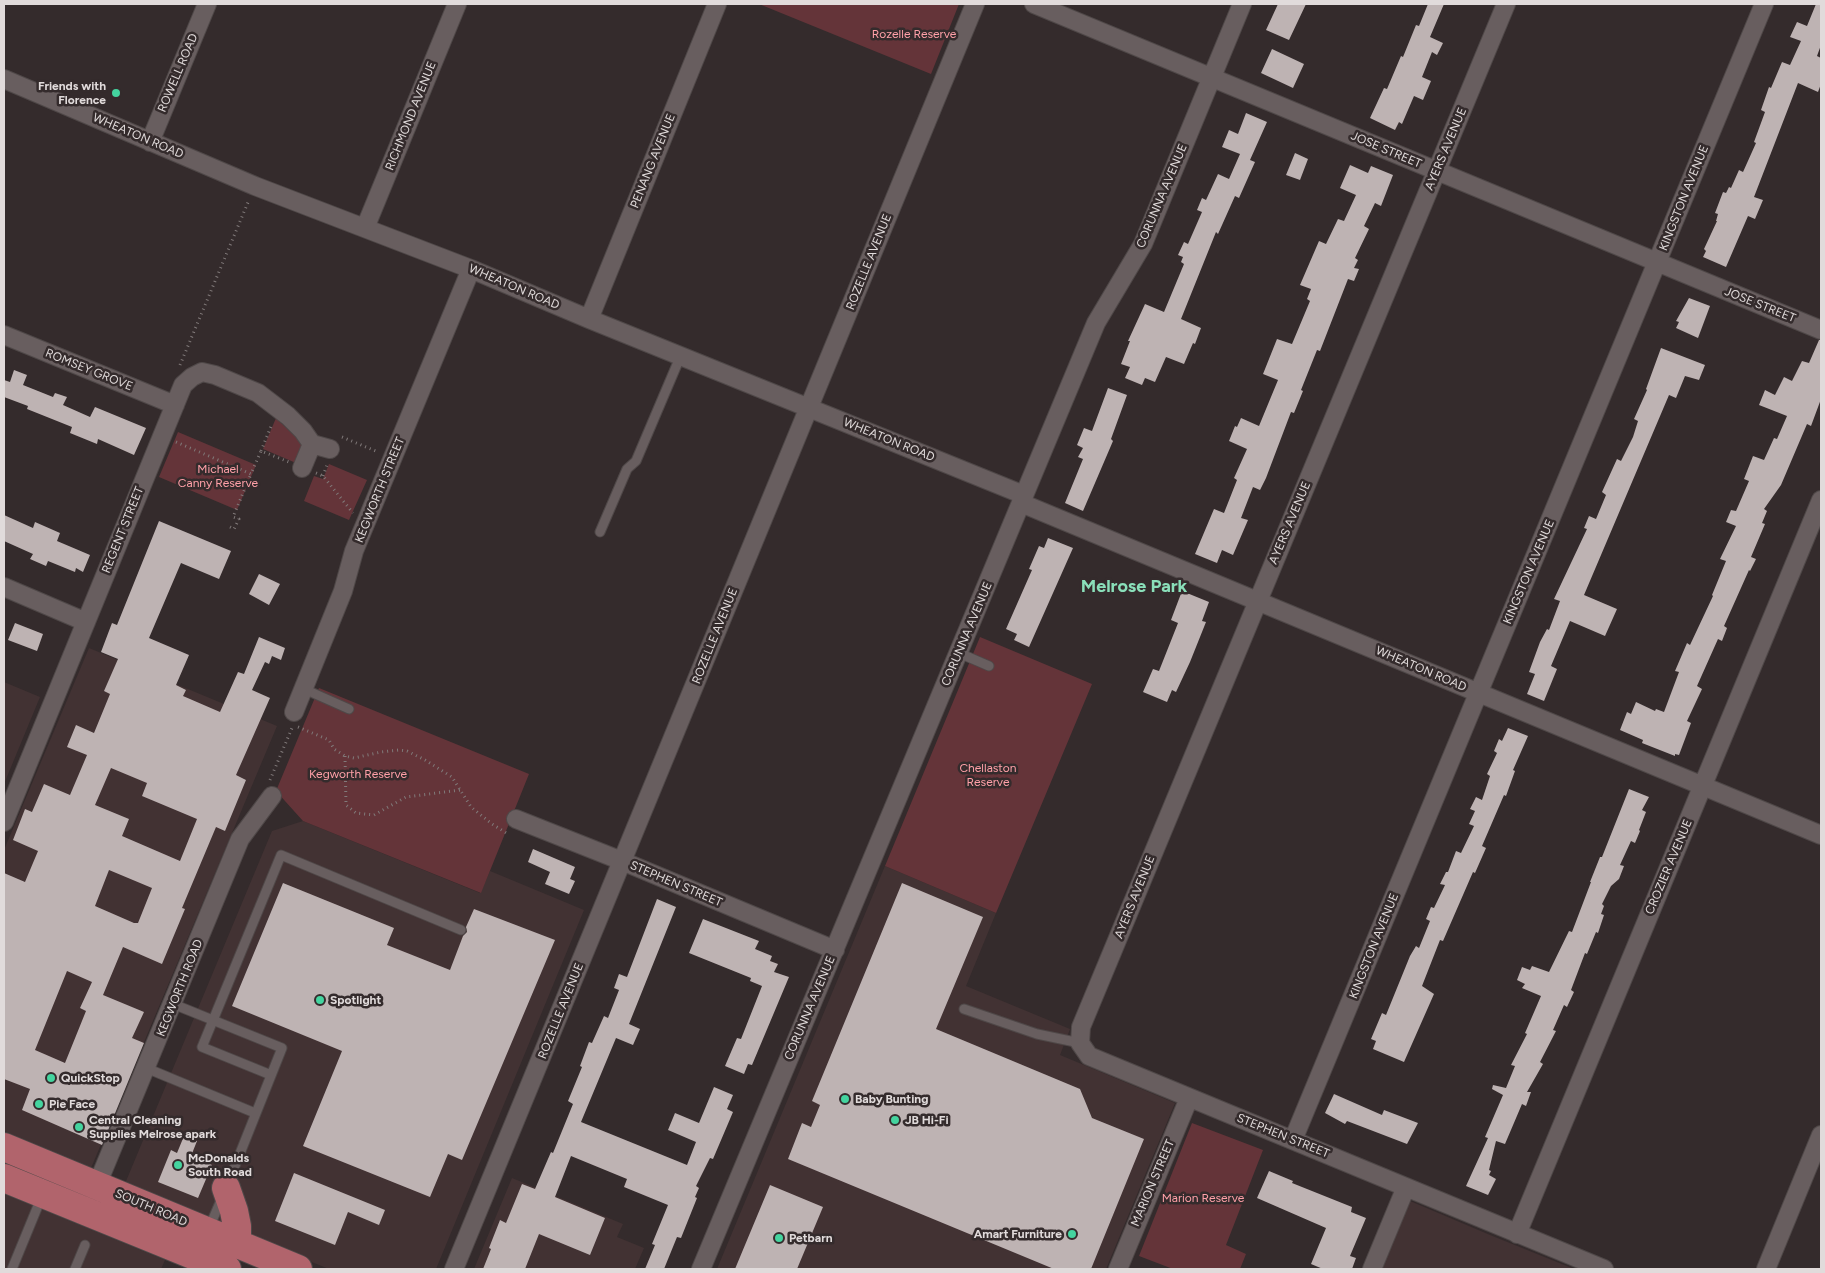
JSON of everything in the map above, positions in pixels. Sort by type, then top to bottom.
[{"type":"highway","name":"SOUTH ROAD","points":[[4,1147],[298,1269]]},
{"type":"highway","points":[[4,1178],[44,1194],[185,1261],[227,1269]]},
{"type":"highway","points":[[226,1188],[237,1226],[237,1244]]},
{"type":"street","name":"ROWELL ROAD","points":[[150,142],[207,4]]},
{"type":"street","name":"RICHMOND AVENUE","points":[[365,228],[457,4]]},
{"type":"street","name":"PENANG AVENUE","points":[[589,319],[716,4]]},
{"type":"street","name":"ROZELLE AVENUE","points":[[454,1269],[976,4]]},
{"type":"street","name":"JOSE STREET","points":[[1034,4],[1821,330]]},
{"type":"street","name":"CORUNNA AVENUE","points":[[701,1269],[1096,323],[1143,244],[1242,4]]},
{"type":"street","name":"AYERS AVENUE","points":[[1080,1043],[1081,1027],[1506,4]]},
{"type":"street","name":"KINGSTON AVENUE","points":[[1293,1140],[1764,4]]},
{"type":"street","name":"WHEATON ROAD","points":[[4,79],[255,186],[471,269],[589,319],[810,407],[1258,601],[1821,835]]},
{"type":"street","name":"KEGWORTH STREET","points":[[294,712],[343,591],[354,552],[471,269]]},
{"type":"street","name":"ROMSEY GROVE","points":[[4,335],[170,403]]},
{"type":"street","name":"REGENT STREET","points":[[4,822],[162,436],[170,403],[183,385],[192,377],[202,372],[215,375],[258,392],[303,431],[312,444]]},
{"type":"street","points":[[302,468],[312,444],[333,448]]},
{"type":"street","name":"CROZIER AVENUE","points":[[1517,1234],[1821,500]]},
{"type":"street","points":[[4,587],[86,622]]},
{"type":"street","name":"KEGWORTH ROAD","points":[[97,1185],[240,839],[272,796]]},
{"type":"street","name":"STEPHEN STREET","points":[[514,827],[622,861],[834,950]]},
{"type":"street","name":"STEPHEN STREET","points":[[1080,1043],[1089,1056],[1604,1269]]},
{"type":"street","name":"MARION STREET","points":[[1118,1269],[1189,1098]]},
{"type":"street","points":[[1766,1269],[1821,1134]]},
{"type":"street","points":[[1372,1269],[1406,1188]]},
{"type":"street","points":[[185,1261],[199,1228]]},
{"type":"lane","points":[[600,532],[627,469],[636,461],[681,355]]},
{"type":"lane","points":[[959,653],[989,666]]},
{"type":"lane","points":[[304,689],[349,708]]},
{"type":"lane","points":[[271,1075],[202,1047],[281,856],[461,930]]},
{"type":"lane","points":[[173,1004],[282,1048],[212,1221],[199,1228]]},
{"type":"lane","points":[[964,1009],[1036,1034],[1080,1043]]},
{"type":"lane","points":[[146,1068],[256,1113]]},
{"type":"lane","points":[[12,1269],[44,1194]]},
{"type":"lane","points":[[75,1269],[85,1246]]},
{"type":"path","points":[[170,403],[255,186]]},
{"type":"path","points":[[230,527],[234,529],[239,519],[233,516],[278,408]]},
{"type":"path","points":[[162,436],[252,474]]},
{"type":"path","points":[[323,476],[333,448],[393,458]]},
{"type":"path","points":[[261,451],[323,476],[364,527]]},
{"type":"path","points":[[272,796],[269,784],[293,725],[329,740],[334,749],[354,758],[381,752],[408,751],[452,777],[466,800],[479,814],[503,832],[514,827]]},
{"type":"path","points":[[346,756],[346,805],[356,813],[374,816],[406,797],[460,790]]},
{"type":"shaded area","points":[[89,648],[277,726],[91,1168],[4,1131],[4,850]]},
{"type":"shaded area","points":[[4,682],[40,697],[4,784]]},
{"type":"shaded area","points":[[303,821],[480,893],[490,871],[584,910],[436,1269],[329,1269],[124,1186],[272,831]]},
{"type":"shaded area","points":[[885,866],[996,913],[966,986],[1070,1029],[1060,1055],[1175,1103],[1106,1269],[717,1269]]},
{"type":"shaded area","points":[[512,1178],[623,1224],[617,1237],[644,1248],[635,1269],[474,1269]]},
{"type":"shaded area","points":[[4,1194],[165,1260],[161,1269],[4,1269]]},
{"type":"shaded area","points":[[1410,1201],[1490,1235],[1574,1269],[1382,1269]]},
{"type":"green space","name":"Rozelle Reserve","points":[[759,4],[959,4],[931,74]]},
{"type":"green space","points":[[276,418],[303,444],[296,463],[263,449]]},
{"type":"green space","name":"Michael Canny Reserve","points":[[178,432],[256,465],[237,510],[159,477]]},
{"type":"green space","points":[[329,464],[367,480],[349,520],[304,501],[314,476],[323,479]]},
{"type":"green space","name":"Chellaston Reserve","points":[[980,637],[1092,684],[996,913],[885,866]]},
{"type":"green space","name":"Kegworth Reserve","points":[[319,688],[529,774],[481,893],[303,821],[276,791]]},
{"type":"green space","name":"Marion Reserve","points":[[1192,1123],[1263,1150],[1226,1245],[1246,1254],[1240,1269],[1173,1269],[1139,1256]]},
{"type":"building","points":[[1278,4],[1306,4],[1289,40],[1266,30]]},
{"type":"building","points":[[1428,4],[1444,4],[1430,37],[1443,43],[1437,55],[1432,52],[1422,77],[1431,81],[1423,100],[1414,96],[1402,124],[1399,122],[1395,130],[1370,118],[1384,88],[1387,89],[1401,56],[1403,57],[1416,25],[1419,26]]},
{"type":"building","points":[[1816,4],[1821,4],[1821,45],[1817,56],[1821,58],[1821,84],[1818,92],[1798,83],[1754,197],[1763,200],[1755,219],[1748,216],[1726,267],[1703,257],[1706,251],[1704,249],[1717,221],[1718,214],[1715,213],[1723,192],[1726,193],[1729,187],[1731,188],[1739,170],[1743,172],[1756,143],[1754,142],[1765,112],[1761,110],[1769,87],[1771,88],[1782,62],[1790,65],[1801,41],[1790,37],[1797,22],[1807,26]]},
{"type":"building","points":[[1272,49],[1304,64],[1293,88],[1261,73]]},
{"type":"building","points":[[1246,113],[1267,122],[1250,160],[1255,162],[1239,198],[1235,196],[1218,234],[1216,232],[1181,319],[1201,328],[1195,344],[1193,343],[1184,364],[1166,357],[1155,382],[1145,378],[1142,385],[1125,378],[1130,367],[1121,364],[1130,341],[1128,341],[1145,304],[1164,312],[1184,264],[1181,262],[1183,257],[1178,255],[1184,242],[1188,244],[1202,212],[1197,210],[1202,198],[1206,200],[1218,174],[1229,179],[1240,154],[1222,147],[1229,130],[1238,134]]},
{"type":"building","points":[[1295,153],[1308,159],[1300,180],[1286,175]]},
{"type":"building","points":[[1350,165],[1368,173],[1371,166],[1393,175],[1381,206],[1375,203],[1364,226],[1369,229],[1355,258],[1358,260],[1354,268],[1359,269],[1354,281],[1348,279],[1320,351],[1317,350],[1294,413],[1291,412],[1266,478],[1260,490],[1253,487],[1241,518],[1248,520],[1233,555],[1222,550],[1217,563],[1195,554],[1214,509],[1224,513],[1237,480],[1234,478],[1247,449],[1229,441],[1235,426],[1237,427],[1241,418],[1259,426],[1278,380],[1263,374],[1277,339],[1292,344],[1310,301],[1307,299],[1311,289],[1300,285],[1319,241],[1326,244],[1338,219],[1344,221],[1356,195],[1340,188]]},
{"type":"building","points":[[1689,298],[1710,306],[1698,338],[1676,328],[1679,322],[1676,321]]},
{"type":"building","points":[[1819,340],[1821,340],[1821,399],[1811,426],[1807,424],[1781,485],[1764,509],[1767,511],[1762,523],[1765,524],[1751,557],[1756,559],[1749,570],[1724,626],[1727,628],[1722,641],[1718,639],[1697,686],[1702,689],[1687,721],[1691,723],[1679,755],[1675,754],[1675,756],[1642,743],[1643,740],[1620,730],[1627,712],[1631,714],[1636,702],[1655,711],[1656,709],[1664,712],[1679,672],[1675,671],[1687,643],[1690,645],[1713,596],[1726,561],[1720,559],[1736,526],[1726,522],[1731,510],[1736,511],[1749,481],[1744,479],[1753,456],[1764,460],[1774,438],[1777,439],[1787,416],[1759,405],[1765,390],[1775,395],[1784,377],[1792,381],[1802,361],[1809,363]]},
{"type":"building","points":[[1661,348],[1705,365],[1699,380],[1685,376],[1676,398],[1669,395],[1584,595],[1617,609],[1605,636],[1570,621],[1551,666],[1557,669],[1544,701],[1527,694],[1535,674],[1529,672],[1540,642],[1547,629],[1549,630],[1560,601],[1554,599],[1587,529],[1584,528],[1589,516],[1596,519],[1606,495],[1602,492],[1617,459],[1621,461],[1633,437],[1638,421],[1634,419],[1647,390]]},
{"type":"building","points":[[14,370],[27,375],[23,385],[53,397],[55,393],[67,397],[63,405],[90,417],[95,407],[146,428],[134,455],[98,439],[97,444],[70,433],[72,427],[27,409],[28,406],[4,397],[4,380],[10,382]]},
{"type":"building","points":[[1108,388],[1127,395],[1111,439],[1113,441],[1083,511],[1065,503],[1083,459],[1078,457],[1083,448],[1077,445],[1084,428],[1092,431]]},
{"type":"building","points":[[4,515],[33,528],[35,522],[60,533],[57,541],[90,555],[83,572],[76,568],[75,572],[48,561],[46,566],[30,559],[33,554],[4,541]]},
{"type":"building","points":[[159,521],[231,551],[219,579],[181,563],[149,638],[189,655],[176,685],[186,690],[183,696],[220,712],[238,672],[244,674],[259,637],[285,648],[281,660],[272,656],[269,664],[265,662],[252,690],[270,698],[236,775],[246,780],[225,831],[216,827],[182,908],[185,909],[162,964],[123,947],[103,995],[144,1012],[132,1038],[144,1043],[102,1145],[22,1110],[30,1089],[4,1079],[4,873],[25,882],[38,851],[13,840],[25,809],[32,812],[44,784],[70,795],[87,755],[67,747],[76,725],[94,733],[110,694],[104,691],[118,659],[101,652],[112,623],[117,625]],"holes":[[[111,768],[147,783],[142,796],[197,819],[180,861],[122,836],[129,819],[95,805]],[[109,870],[152,888],[138,923],[95,906]],[[67,971],[92,982],[80,1008],[86,1011],[65,1063],[35,1050]]]},
{"type":"building","points":[[1048,538],[1073,548],[1029,647],[1014,640],[1017,634],[1006,629],[1032,570],[1029,569],[1039,546],[1044,548]]},
{"type":"building","points":[[259,574],[280,584],[269,605],[249,594]]},
{"type":"building","points":[[1182,591],[1209,602],[1202,621],[1206,622],[1190,662],[1176,692],[1172,690],[1167,702],[1143,692],[1153,669],[1159,671],[1178,623],[1171,620]]},
{"type":"building","points":[[15,623],[43,634],[37,651],[8,640]]},
{"type":"building","points":[[1508,728],[1528,736],[1513,770],[1515,771],[1506,796],[1504,795],[1482,846],[1486,848],[1475,873],[1473,872],[1443,941],[1440,940],[1422,986],[1434,994],[1404,1062],[1373,1049],[1376,1041],[1371,1039],[1382,1013],[1386,1015],[1410,956],[1416,946],[1419,948],[1430,921],[1426,919],[1431,907],[1434,908],[1445,885],[1440,884],[1446,872],[1448,872],[1456,851],[1461,853],[1474,826],[1469,824],[1475,811],[1470,809],[1476,797],[1482,800],[1490,776],[1487,774],[1497,753],[1494,751],[1499,739],[1502,741]]},
{"type":"building","points":[[1629,789],[1649,797],[1642,810],[1646,812],[1640,831],[1635,843],[1631,841],[1620,865],[1624,866],[1619,879],[1611,886],[1602,904],[1604,906],[1601,914],[1604,915],[1598,933],[1596,932],[1587,954],[1585,953],[1571,990],[1574,992],[1567,1007],[1564,1005],[1553,1030],[1556,1031],[1540,1062],[1543,1064],[1527,1092],[1531,1092],[1526,1106],[1522,1104],[1505,1144],[1496,1141],[1489,1175],[1496,1179],[1488,1195],[1466,1186],[1488,1138],[1485,1137],[1503,1095],[1492,1089],[1493,1085],[1506,1088],[1515,1066],[1511,1065],[1527,1034],[1525,1033],[1541,996],[1522,988],[1525,984],[1517,980],[1522,967],[1530,970],[1532,966],[1549,972],[1569,931],[1572,932],[1590,882]]},
{"type":"building","points":[[533,849],[575,867],[570,879],[575,881],[569,894],[545,884],[550,872],[528,862]]},
{"type":"building","points":[[283,883],[394,928],[387,945],[450,970],[463,936],[467,932],[466,927],[474,909],[555,940],[462,1160],[448,1154],[430,1197],[303,1146],[342,1051],[232,1006]]},
{"type":"building","points":[[902,883],[983,917],[936,1029],[1080,1089],[1092,1118],[1144,1139],[1091,1269],[1054,1269],[788,1159],[802,1123],[811,1127],[820,1105],[812,1101]]},
{"type":"building","points":[[657,899],[676,907],[629,1024],[640,1029],[633,1045],[616,1038],[581,1122],[687,1165],[696,1142],[668,1130],[675,1113],[699,1123],[714,1087],[733,1095],[727,1109],[733,1112],[713,1159],[710,1158],[696,1186],[699,1188],[695,1197],[697,1198],[681,1238],[677,1237],[664,1269],[645,1269],[655,1245],[652,1244],[668,1205],[624,1187],[627,1179],[571,1156],[555,1197],[605,1218],[590,1255],[539,1234],[525,1269],[483,1269],[500,1220],[506,1223],[522,1184],[535,1189],[551,1152],[553,1153],[573,1104],[568,1101],[582,1067],[580,1066],[589,1042],[592,1043],[604,1016],[608,1018],[619,990],[614,988],[619,974],[627,977]]},
{"type":"building","points":[[703,919],[759,941],[755,949],[772,956],[770,961],[778,964],[774,972],[789,977],[752,1065],[748,1064],[744,1074],[725,1066],[737,1038],[741,1039],[762,986],[750,981],[751,978],[689,953]]},
{"type":"building","points":[[1334,1094],[1382,1115],[1384,1110],[1418,1123],[1407,1144],[1347,1121],[1345,1124],[1325,1113]]},
{"type":"building","points":[[184,1136],[197,1141],[191,1156],[212,1165],[198,1198],[158,1182],[171,1150],[177,1153]]},
{"type":"building","points":[[1269,1171],[1293,1181],[1292,1183],[1352,1207],[1351,1212],[1366,1218],[1350,1256],[1356,1258],[1352,1269],[1323,1269],[1311,1264],[1326,1228],[1257,1198]]},
{"type":"building","points":[[294,1173],[385,1210],[379,1225],[348,1212],[335,1245],[275,1221]]},
{"type":"building","name":"Petbarn","points":[[770,1185],[823,1207],[797,1269],[735,1269]]},
{"type":"place","name":"Friends with Florence","points":[[116,93]]},
{"type":"place","name":"Spotlight","points":[[320,1000]]},
{"type":"place","name":"QuickStop","points":[[51,1078]]},
{"type":"place","name":"Baby Bunting","points":[[845,1099]]},
{"type":"place","name":"Pie Face","points":[[39,1104]]},
{"type":"place","name":"JB Hi-Fi","points":[[895,1120]]},
{"type":"place","name":"Central Cleaning Supplies Melrose apark","points":[[79,1127]]},
{"type":"place","name":"McDonalds South Road","points":[[178,1165]]},
{"type":"place","name":"Amart Furniture","points":[[1072,1234]]},
{"type":"place","name":"Petbarn","points":[[779,1238]]},
{"type":"district","name":"Melrose Park","points":[[1134,587]]}]
